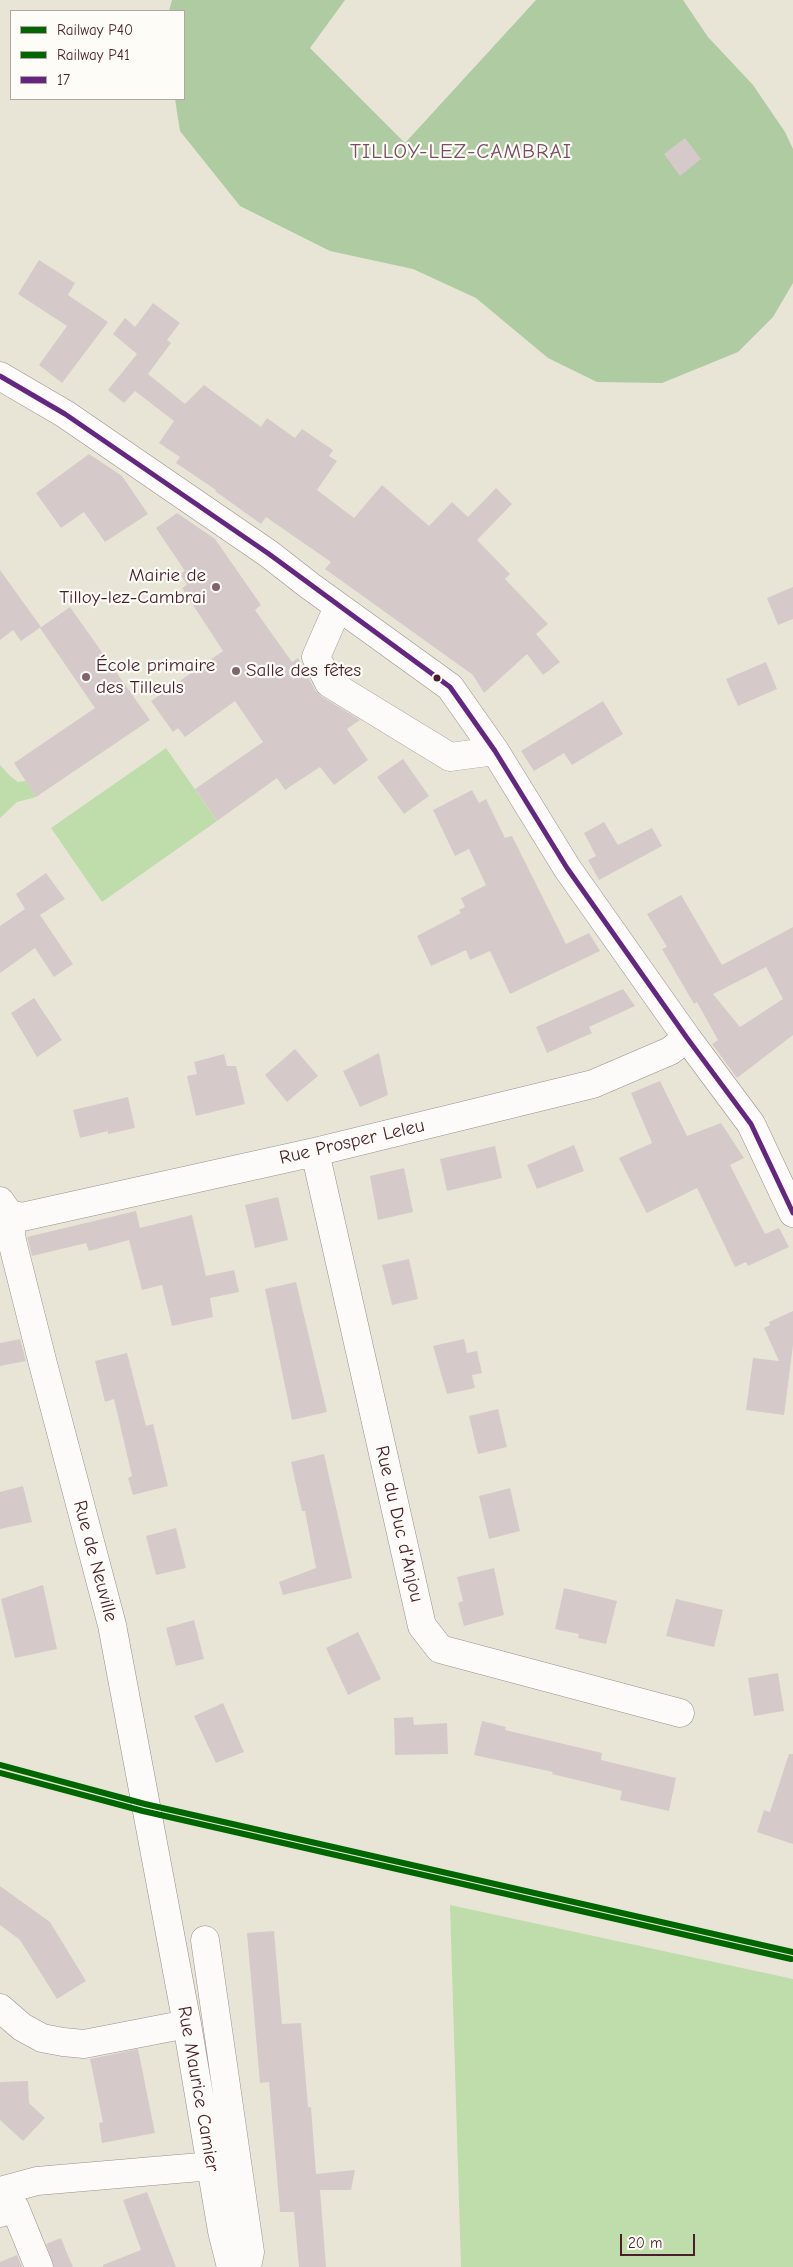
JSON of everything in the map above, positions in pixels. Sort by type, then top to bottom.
[{"type":"street","points":[[0,376],[65,414],[269,554],[450,687],[495,752],[567,868],[687,1038],[751,1124],[793,1213]]},
{"type":"street","points":[[338,606],[316,657],[329,683],[450,757],[495,752]]},
{"type":"street","name":"Rue Prosper Leleu","points":[[4,1207],[22,1218],[315,1152],[593,1084],[670,1051],[687,1038]]},
{"type":"street","name":"Rue du Duc d'Anjou","points":[[315,1152],[422,1626],[440,1649],[680,1713]]},
{"type":"street","name":"Rue de Neuville","points":[[4,1207],[112,1626],[166,1912]]},
{"type":"street","name":"Rue Maurice Camier","points":[[166,1912],[188,2024],[222,2230],[231,2267]]},
{"type":"street","points":[[205,1940],[250,2252],[247,2267]]},
{"type":"street","points":[[0,2008],[22,2027],[42,2038],[84,2044],[188,2024]]},
{"type":"street","points":[[0,2191],[38,2180],[212,2166]]},
{"type":"street","points":[[0,2213],[14,2208],[39,2267]]},
{"type":"green space","points":[[172,0],[345,0],[310,48],[405,143],[536,0],[683,0],[708,37],[753,85],[785,132],[793,149],[793,283],[773,317],[738,352],[662,383],[597,382],[548,358],[476,298],[413,269],[330,251],[240,206],[180,131],[175,100],[185,100],[185,10],[169,10]]},
{"type":"green space","points":[[166,748],[217,821],[102,902],[51,828]]},
{"type":"green space","points":[[0,765],[18,782],[26,781],[36,797],[17,802],[0,818]]},
{"type":"green space","points":[[450,1905],[793,1979],[793,2267],[461,2267]]},
{"type":"building","points":[[685,138],[701,159],[680,176],[664,154]]},
{"type":"building","points":[[39,260],[75,283],[68,295],[108,322],[62,383],[39,365],[67,326],[18,294]]},
{"type":"building","points":[[153,303],[180,323],[167,340],[171,343],[148,374],[185,404],[204,385],[261,427],[267,418],[295,438],[302,429],[333,450],[329,456],[337,461],[317,490],[354,518],[382,485],[429,526],[452,502],[468,517],[496,488],[512,504],[477,540],[510,574],[505,579],[548,624],[536,634],[560,662],[543,675],[527,654],[484,693],[473,675],[325,569],[331,562],[266,517],[261,524],[176,463],[180,457],[159,443],[174,421],[135,391],[124,403],[108,390],[137,354],[113,334],[125,318],[135,327]]},
{"type":"building","points":[[89,454],[122,476],[148,514],[105,542],[84,512],[61,528],[36,493]]},
{"type":"building","points":[[177,513],[215,539],[261,605],[255,610],[292,662],[298,658],[315,690],[321,696],[360,720],[347,729],[368,760],[334,785],[320,767],[285,790],[277,778],[217,821],[195,789],[263,742],[235,701],[185,737],[178,728],[173,732],[151,701],[223,651],[182,588],[187,585],[180,574],[185,571],[156,528]]},
{"type":"building","points":[[0,570],[41,627],[21,641],[13,630],[0,640]]},
{"type":"building","points":[[793,587],[793,619],[778,625],[767,598]]},
{"type":"building","points":[[70,607],[150,720],[36,797],[14,763],[95,708],[40,628]]},
{"type":"building","points":[[766,662],[777,689],[738,706],[726,679]]},
{"type":"building","points":[[603,701],[623,734],[572,765],[564,753],[534,771],[521,751]]},
{"type":"building","points":[[403,759],[429,796],[404,814],[377,777]]},
{"type":"building","points":[[472,790],[479,803],[486,799],[505,838],[512,836],[566,944],[589,933],[600,951],[510,994],[490,951],[470,960],[466,950],[431,966],[417,936],[461,913],[459,910],[465,907],[461,898],[486,885],[469,849],[455,856],[433,810]]},
{"type":"building","points":[[604,822],[618,845],[652,828],[662,846],[599,880],[588,860],[596,856],[584,833]]},
{"type":"building","points":[[46,873],[65,899],[40,915],[73,964],[54,977],[35,948],[0,973],[0,926],[25,909],[16,894]]},
{"type":"building","points":[[681,895],[722,965],[793,927],[793,1035],[737,1078],[712,1044],[718,1040],[697,1002],[694,1004],[662,949],[667,947],[647,914]],"holes":[[[766,967],[783,999],[740,1027],[713,994]]]},
{"type":"building","points":[[623,989],[635,1006],[589,1027],[592,1033],[547,1053],[536,1027]]},
{"type":"building","points":[[34,998],[62,1040],[37,1057],[11,1013]]},
{"type":"building","points":[[295,1049],[318,1076],[287,1102],[265,1075]]},
{"type":"building","points":[[379,1053],[388,1095],[360,1107],[343,1071]]},
{"type":"building","points":[[224,1054],[227,1066],[236,1066],[245,1104],[196,1116],[187,1076],[197,1074],[194,1062]]},
{"type":"building","points":[[660,1081],[687,1136],[721,1123],[744,1158],[730,1165],[765,1234],[779,1228],[789,1247],[748,1266],[746,1262],[735,1267],[697,1188],[646,1212],[619,1158],[652,1143],[631,1093]]},
{"type":"building","points":[[128,1097],[135,1128],[108,1134],[108,1131],[80,1138],[73,1110]]},
{"type":"building","points":[[574,1145],[584,1171],[537,1189],[527,1165]]},
{"type":"building","points":[[495,1146],[502,1178],[447,1191],[440,1159]]},
{"type":"building","points":[[404,1168],[413,1212],[378,1220],[370,1176]]},
{"type":"building","points":[[278,1197],[288,1240],[255,1248],[245,1205]]},
{"type":"building","points":[[136,1211],[140,1228],[192,1215],[206,1276],[234,1270],[239,1292],[210,1298],[213,1317],[172,1326],[162,1285],[142,1290],[129,1240],[89,1251],[86,1243],[32,1256],[27,1237]]},
{"type":"building","points":[[409,1259],[418,1299],[392,1305],[382,1265]]},
{"type":"building","points":[[296,1282],[327,1412],[292,1420],[265,1289]]},
{"type":"building","points":[[793,1311],[793,1345],[784,1415],[746,1410],[753,1358],[779,1361],[764,1328],[770,1325],[769,1322]]},
{"type":"building","points":[[20,1339],[26,1361],[0,1366],[0,1343]]},
{"type":"building","points":[[464,1339],[467,1353],[477,1351],[482,1373],[472,1375],[475,1388],[447,1394],[433,1346]]},
{"type":"building","points":[[127,1353],[146,1426],[153,1424],[168,1486],[133,1495],[128,1478],[132,1476],[114,1399],[105,1402],[95,1361]]},
{"type":"building","points":[[498,1409],[507,1447],[478,1454],[469,1416]]},
{"type":"building","points":[[324,1454],[352,1578],[283,1595],[279,1582],[316,1568],[305,1511],[302,1511],[291,1462]]},
{"type":"building","points":[[23,1486],[32,1522],[0,1529],[0,1492]]},
{"type":"building","points":[[510,1488],[520,1531],[489,1539],[479,1496]]},
{"type":"building","points":[[176,1528],[186,1568],[156,1575],[146,1536]]},
{"type":"building","points":[[494,1568],[504,1615],[464,1626],[458,1603],[463,1601],[457,1577]]},
{"type":"building","points":[[43,1585],[57,1649],[15,1658],[1,1599]]},
{"type":"building","points":[[564,1588],[617,1601],[606,1644],[578,1638],[579,1634],[555,1629]]},
{"type":"building","points":[[676,1599],[723,1610],[714,1647],[666,1636]]},
{"type":"building","points":[[194,1620],[204,1659],[176,1666],[166,1628]]},
{"type":"building","points":[[358,1632],[381,1679],[348,1695],[326,1648]]},
{"type":"building","points":[[778,1673],[784,1711],[754,1716],[748,1678]]},
{"type":"building","points":[[223,1703],[244,1752],[216,1763],[194,1716]]},
{"type":"building","points":[[413,1717],[414,1725],[447,1723],[448,1754],[395,1755],[394,1718]]},
{"type":"building","points":[[482,1721],[506,1727],[505,1730],[602,1753],[601,1760],[676,1778],[669,1811],[620,1800],[622,1791],[552,1774],[553,1772],[474,1755]]},
{"type":"building","points":[[789,1754],[793,1754],[793,1844],[757,1832],[764,1810],[770,1812]]},
{"type":"building","points":[[0,1886],[50,1922],[86,1981],[57,1999],[20,1940],[0,1925]]},
{"type":"building","points":[[274,1931],[282,2024],[301,2023],[308,2107],[311,2107],[316,2174],[355,2170],[351,2190],[320,2190],[326,2267],[299,2267],[294,2212],[280,2212],[269,2082],[260,2083],[247,1933]]},
{"type":"building","points":[[138,2049],[155,2133],[102,2143],[99,2123],[103,2122],[90,2059]]},
{"type":"building","points":[[28,2081],[29,2103],[45,2118],[23,2141],[0,2120],[0,2082]]},
{"type":"building","points":[[147,2192],[176,2267],[103,2267],[103,2265],[141,2250],[123,2200]]},
{"type":"building","points":[[61,2238],[73,2267],[54,2267],[46,2244]]},
{"type":"building","points":[[17,2255],[22,2267],[0,2267],[0,2262]]},
{"type":"rail line","name":"P40","points":[[0,1765],[145,1804],[793,1952]]},
{"type":"rail line","name":"P41","points":[[0,1773],[143,1811],[791,1959]]},
{"type":"transit line","name":"17","points":[[0,376],[65,414],[269,554],[450,687],[495,751],[567,868],[687,1038],[751,1124],[793,1213]]},
{"type":"place","name":"Mairie de Tilloy-lez-Cambrai","points":[[216,587]]},
{"type":"place","name":"Salle des fêtes","points":[[236,671]]},
{"type":"place","name":"École primaire des Tilleuls","points":[[86,677]]},
{"type":"district","name":"TILLOY-LEZ-CAMBRAI","points":[[461,152]]}]
